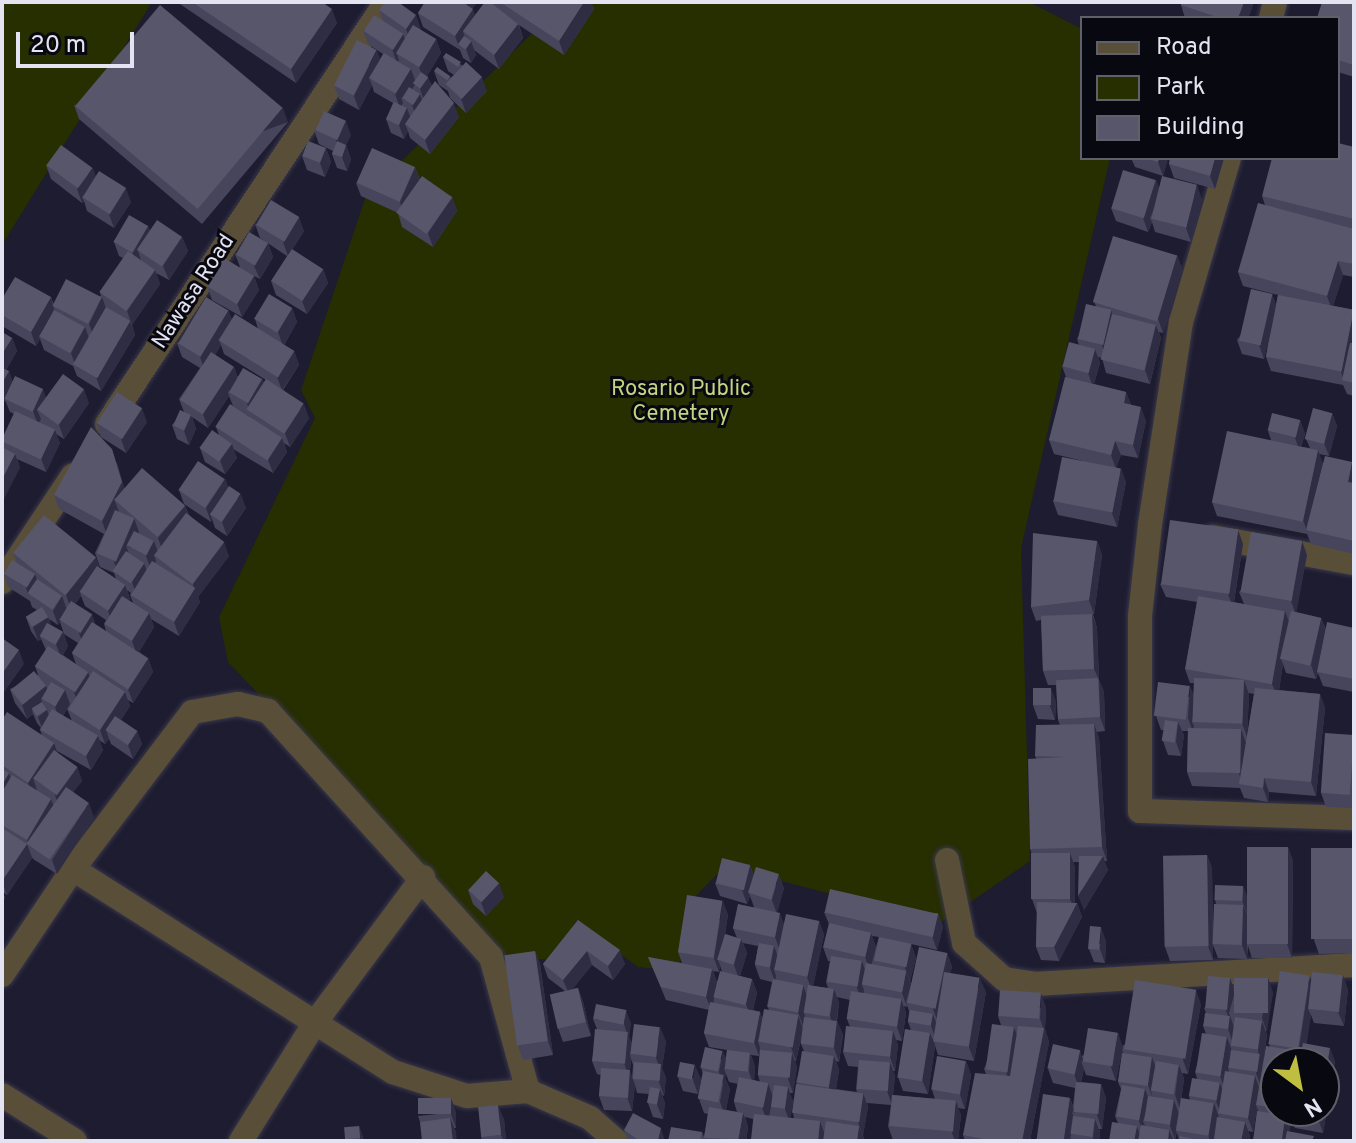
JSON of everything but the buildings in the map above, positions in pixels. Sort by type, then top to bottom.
[{"type":"street","name":"Nawasa Road","points":[[2,582],[386,2]]},
{"type":"street","points":[[1228,160],[1181,322],[1150,525],[1140,616],[1140,811],[1354,818]]},
{"type":"street","points":[[1150,525],[1354,563]]},
{"type":"street","points":[[2,975],[73,869],[192,712],[238,704],[268,711],[423,877],[491,957],[528,1091]]},
{"type":"street","points":[[947,860],[964,943],[1004,979],[1034,984],[1354,965]]},
{"type":"street","points":[[73,869],[393,1072],[467,1096],[528,1091],[590,1118],[616,1141]]},
{"type":"street","points":[[241,1141],[314,1024],[423,877]]},
{"type":"street","points":[[2,1095],[75,1141]]},
{"type":"green space","points":[[2,2],[152,2],[2,245]]},
{"type":"green space","name":"Rosario Public Cemetery","points":[[564,2],[1029,2],[1080,28],[1080,160],[1110,160],[1021,548],[1030,861],[940,923],[725,866],[689,903],[679,971],[638,967],[581,925],[560,959],[509,959],[228,662],[219,617],[315,418],[301,390],[366,196]]}]
